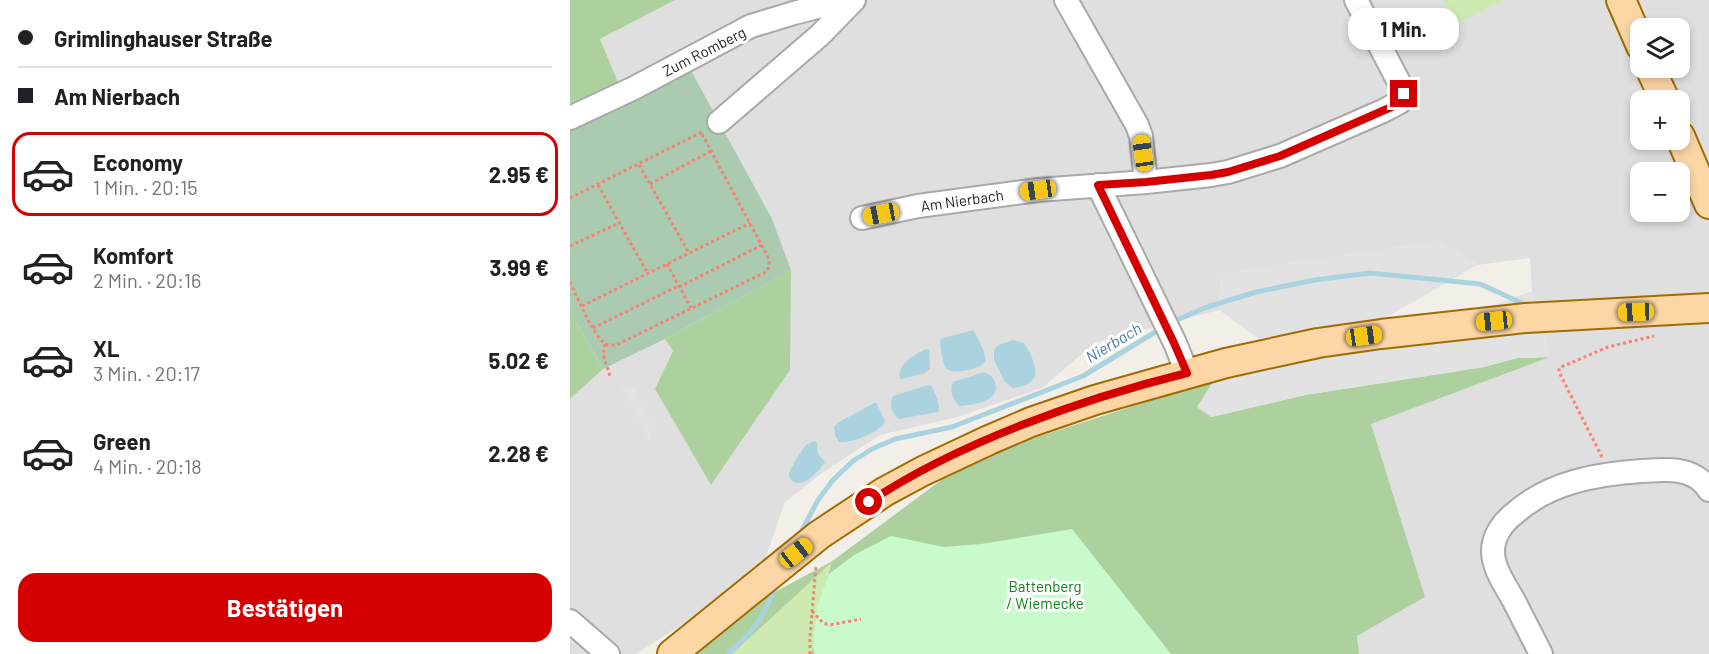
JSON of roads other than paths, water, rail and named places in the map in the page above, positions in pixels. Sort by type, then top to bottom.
[{"type":"main road","points":[[1621,0],[1630,21]]},
{"type":"main road","points":[[1686,150],[1709,204]]},
{"type":"main road","points":[[672,654],[796,553],[850,513],[902,482],[981,443],[1066,410],[1187,373],[1318,343],[1526,318],[1709,308]]},
{"type":"street","name":"Zum Romberg","points":[[570,118],[634,88],[751,26],[844,0]]},
{"type":"street","points":[[710,128],[820,35],[854,0]]},
{"type":"street","points":[[1066,0],[1137,125],[1141,136],[1146,182]]},
{"type":"street","name":"Am Nierbach","points":[[862,218],[918,206],[980,197],[1211,175],[1280,156],[1400,102],[1404,94],[1356,0]]},
{"type":"street","points":[[1098,185],[1187,373]]},
{"type":"street","points":[[1541,654],[1496,565],[1493,550],[1497,533],[1510,517],[1543,494],[1573,482],[1611,474],[1661,471],[1684,473],[1700,480],[1709,490]]},
{"type":"street","points":[[570,621],[609,654]]},
{"type":"water","points":[[973,330],[983,350],[985,361],[967,370],[950,371],[943,360],[940,339]]},
{"type":"water","points":[[1013,340],[1023,343],[1028,349],[1033,359],[1035,375],[1030,382],[1013,388],[1005,382],[994,360],[994,350],[998,345]]},
{"type":"water","points":[[926,349],[929,350],[930,369],[925,373],[900,378],[904,364]]},
{"type":"water","points":[[984,372],[995,381],[995,392],[983,402],[960,406],[952,395],[953,382]]},
{"type":"water","points":[[928,385],[932,386],[936,396],[938,412],[899,419],[891,405],[893,396]]},
{"type":"water","points":[[876,402],[885,421],[882,425],[865,436],[839,442],[834,426]]},
{"type":"water","points":[[815,441],[818,452],[825,462],[807,480],[794,482],[789,476],[791,468],[806,445]]},
{"type":"waterway","name":"Nierbach","points":[[1172,322],[1207,307],[1256,292],[1315,280],[1370,273],[1480,284],[1524,304],[1529,304]]},
{"type":"waterway","name":"Nierbach","points":[[799,536],[818,500],[833,480],[853,461],[872,449],[895,439],[952,427],[1083,376],[1162,328]]},
{"type":"waterway","name":"Nierbach","points":[[728,654],[748,635],[761,618],[778,583]]},
{"type":"park label","name":"Battenberg / Wiemecke","points":[[1045,594]]}]
